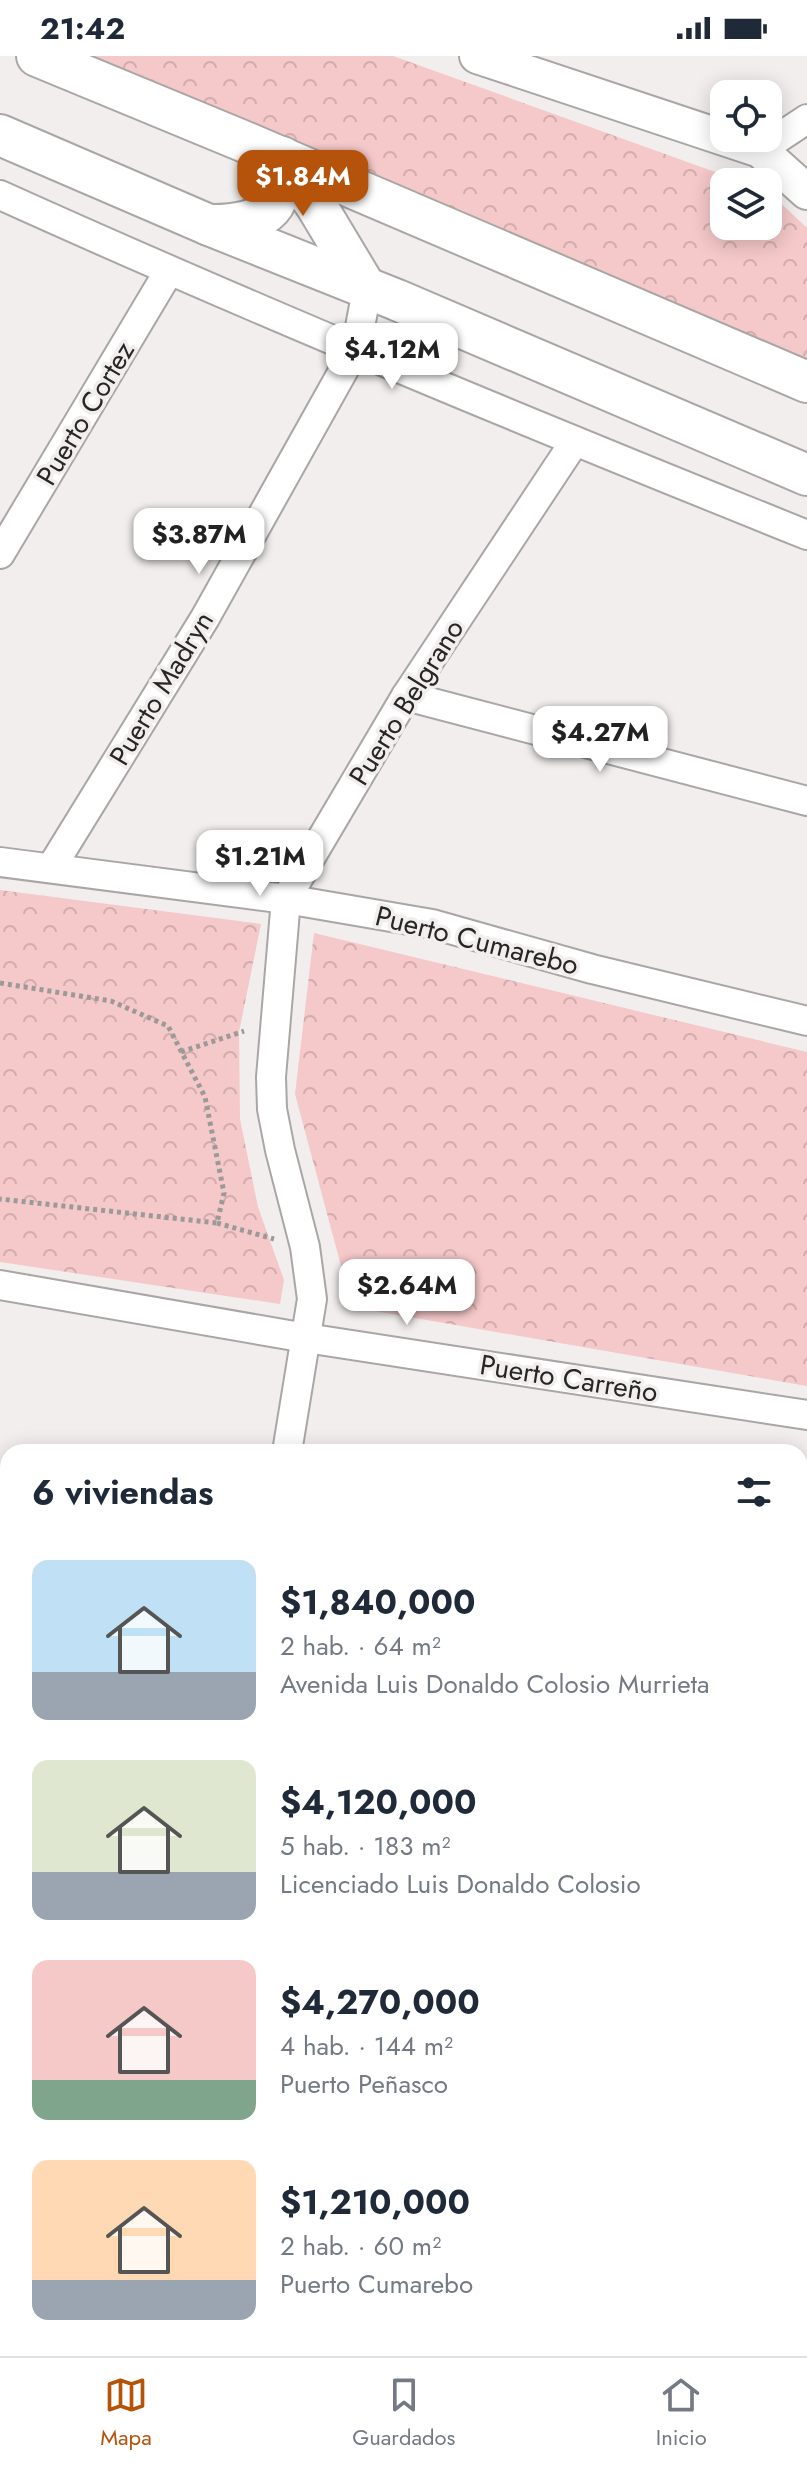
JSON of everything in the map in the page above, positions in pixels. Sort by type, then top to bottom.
[{"type":"main road","points":[[37,56],[266,150],[807,382]]},
{"type":"main road","points":[[0,135],[209,225],[354,276],[397,300],[807,475]]},
{"type":"main road","points":[[209,225],[245,222],[263,215],[275,203],[278,186],[266,150]]},
{"type":"main road","points":[[266,150],[316,205],[354,276]]},
{"type":"main road","points":[[354,276],[348,238],[360,219],[375,212],[403,209]]},
{"type":"street","points":[[497,59],[710,133]]},
{"type":"street","points":[[782,135],[807,119]]},
{"type":"street","points":[[762,152],[807,192]]},
{"type":"street","points":[[0,195],[169,271],[807,535]]},
{"type":"street","name":"Puerto Cortez","points":[[0,554],[169,271]]},
{"type":"street","name":"Puerto Madryn","points":[[51,868],[205,618],[356,348],[354,276]]},
{"type":"street","name":"Puerto Belgrano","points":[[288,1444],[312,1299],[305,1247],[272,1109],[271,1077],[286,899],[406,696],[575,441]]},
{"type":"street","points":[[406,696],[807,801]]},
{"type":"street","name":"Puerto Cumarebo","points":[[0,862],[286,899],[432,924],[592,969],[807,1021]]},
{"type":"street","name":"Puerto Carreño","points":[[0,1285],[306,1338],[807,1415]]},
{"type":"path","points":[[0,983],[111,1001],[168,1026],[205,1097],[224,1193],[217,1223]]},
{"type":"path","points":[[181,1052],[276,1020]]},
{"type":"path","points":[[0,1199],[217,1223],[305,1247]]},
{"type":"green space","points":[[82,56],[393,56],[710,170],[710,240],[782,240],[782,204],[807,228],[807,366]]},
{"type":"green space","points":[[0,890],[261,924],[239,1032],[240,1119],[258,1207],[284,1280],[280,1304],[0,1262]]},
{"type":"green space","points":[[314,933],[807,1052],[807,1386],[352,1307],[295,1094]]}]
